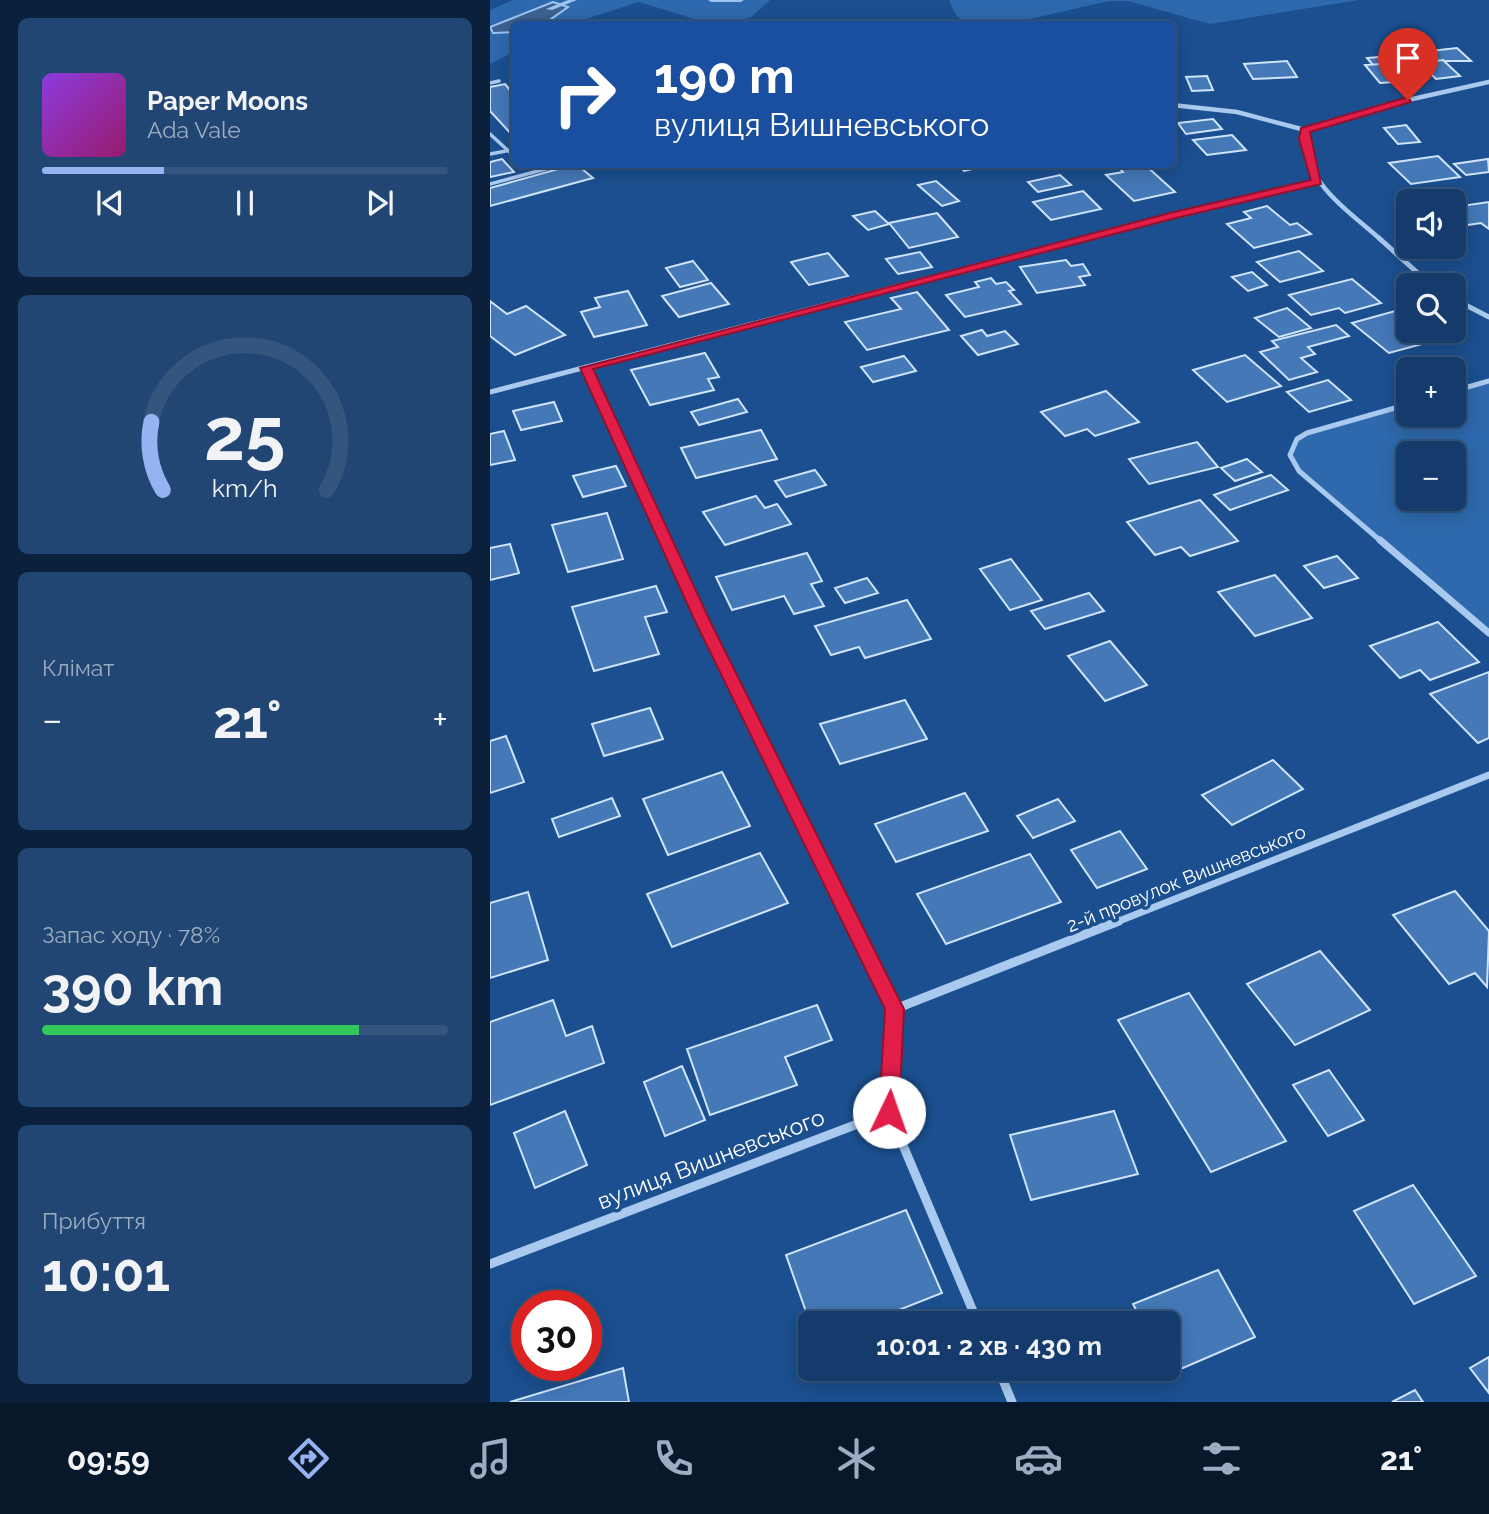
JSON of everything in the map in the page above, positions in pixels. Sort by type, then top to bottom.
[{"type":"street","points":[[1176,105],[1237,112],[1305,130],[1408,100],[1489,82]]},
{"type":"street","points":[[1305,130],[1304,139],[1317,182],[1418,273]]},
{"type":"street","points":[[490,392],[1161,218],[1317,182]]},
{"type":"street","points":[[1466,305],[1489,317]]},
{"type":"street","points":[[586,368],[702,621],[895,1009],[889,1112],[973,1311]]},
{"type":"street","points":[[1466,388],[1489,381]]},
{"type":"street","points":[[1396,408],[1307,433],[1297,439],[1290,455],[1299,471],[1489,633]]},
{"type":"street","name":"2-й провулок Вишневського","points":[[895,1009],[1489,775]]},
{"type":"street","name":"вулиця Вишневського","points":[[490,1264],[889,1112]]},
{"type":"street","points":[[1003,1381],[1012,1402]]},
{"type":"lane","points":[[490,83],[499,81]]},
{"type":"lane","points":[[490,134],[511,154]]},
{"type":"lane","points":[[490,155],[506,150]]},
{"type":"lane","points":[[536,168],[540,171]]},
{"type":"lane","points":[[490,184],[550,168]]},
{"type":"shaded area","points":[[513,0],[770,0],[751,17],[737,21],[701,21],[639,2],[579,21],[511,21],[511,54],[490,64],[490,10]]},
{"type":"shaded area","points":[[949,0],[1359,0],[1210,24],[1128,1],[1113,1],[1020,21],[964,21],[956,15]]},
{"type":"shaded area","points":[[553,2],[568,7],[548,21],[511,21],[511,32],[493,33],[490,27]]},
{"type":"shaded area","points":[[1489,381],[1489,633],[1292,463],[1291,447],[1307,433],[1396,408],[1396,427],[1466,427],[1466,388]]},
{"type":"building","points":[[1457,48],[1471,61],[1430,61],[1421,52]]},
{"type":"building","points":[[1401,55],[1410,65],[1373,65],[1367,58]]},
{"type":"building","points":[[1443,60],[1460,76],[1436,79],[1420,63]]},
{"type":"building","points":[[1287,61],[1297,77],[1253,79],[1244,64]]},
{"type":"building","points":[[1396,63],[1411,81],[1380,83],[1365,65]]},
{"type":"building","points":[[1207,76],[1213,90],[1192,91],[1186,77]]},
{"type":"building","points":[[505,84],[511,91],[511,134],[490,111],[490,87]]},
{"type":"building","points":[[1213,119],[1222,129],[1186,134],[1178,123]]},
{"type":"building","points":[[1406,125],[1420,142],[1398,144],[1384,128]]},
{"type":"building","points":[[1232,135],[1246,150],[1207,155],[1193,140]]},
{"type":"building","points":[[1438,156],[1460,177],[1411,184],[1389,163]]},
{"type":"building","points":[[502,159],[514,172],[490,177],[490,162]]},
{"type":"building","points":[[1488,159],[1489,172],[1466,175],[1454,164]]},
{"type":"building","points":[[562,168],[581,168],[593,178],[490,206],[490,188]]},
{"type":"building","points":[[1119,168],[1148,168],[1175,192],[1134,201],[1106,175],[1123,172]]},
{"type":"building","points":[[1060,175],[1071,185],[1038,192],[1028,182]]},
{"type":"building","points":[[936,181],[959,201],[942,206],[918,185]]},
{"type":"building","points":[[1083,191],[1101,209],[1051,220],[1033,202]]},
{"type":"building","points":[[1489,202],[1489,229],[1481,223],[1466,225],[1466,205]]},
{"type":"building","points":[[1267,206],[1290,225],[1297,223],[1311,234],[1254,248],[1227,224],[1251,218],[1244,212]]},
{"type":"building","points":[[875,211],[889,224],[868,230],[853,216]]},
{"type":"building","points":[[937,213],[958,237],[909,248],[889,223]]},
{"type":"building","points":[[1299,251],[1323,271],[1280,282],[1257,262]]},
{"type":"building","points":[[920,252],[932,267],[898,274],[886,259]]},
{"type":"building","points":[[828,253],[848,276],[809,285],[791,262]]},
{"type":"building","points":[[1066,260],[1071,266],[1083,264],[1090,275],[1079,277],[1085,285],[1037,293],[1020,267]]},
{"type":"building","points":[[693,261],[708,280],[680,287],[666,268]]},
{"type":"building","points":[[1252,272],[1267,285],[1248,291],[1232,277]]},
{"type":"building","points":[[991,278],[996,284],[1006,282],[1014,290],[1009,291],[1021,304],[965,317],[946,295],[979,287],[975,282]]},
{"type":"building","points":[[1352,279],[1381,303],[1345,313],[1339,308],[1311,315],[1289,295]]},
{"type":"building","points":[[711,283],[729,304],[679,317],[662,296]]},
{"type":"building","points":[[628,291],[647,325],[594,337],[581,312],[600,307],[595,298]]},
{"type":"building","points":[[917,292],[949,330],[867,350],[845,322],[901,309],[891,298]]},
{"type":"building","points":[[490,301],[507,314],[526,306],[565,335],[515,355],[490,336]]},
{"type":"building","points":[[1287,308],[1311,328],[1279,337],[1255,318]]},
{"type":"building","points":[[1395,311],[1396,343],[1426,343],[1389,353],[1352,323]]},
{"type":"building","points":[[1336,325],[1349,336],[1308,347],[1315,354],[1301,358],[1317,372],[1289,380],[1260,352],[1278,347],[1272,341]]},
{"type":"building","points":[[982,330],[987,336],[1005,331],[1018,344],[978,355],[961,336]]},
{"type":"building","points":[[705,353],[719,377],[708,379],[714,390],[650,405],[631,370]]},
{"type":"building","points":[[1245,355],[1281,386],[1227,402],[1193,370]]},
{"type":"building","points":[[904,356],[916,371],[873,382],[861,367]]},
{"type":"building","points":[[1328,380],[1351,400],[1309,412],[1287,392]]},
{"type":"building","points":[[1106,391],[1139,422],[1095,436],[1087,429],[1065,436],[1041,412]]},
{"type":"building","points":[[738,399],[747,412],[699,425],[691,412]]},
{"type":"building","points":[[554,402],[562,421],[521,430],[513,411]]},
{"type":"building","points":[[761,430],[777,459],[696,478],[681,448]]},
{"type":"building","points":[[504,431],[515,460],[490,465],[490,434]]},
{"type":"building","points":[[1197,442],[1218,467],[1149,484],[1129,459]]},
{"type":"building","points":[[1247,459],[1262,472],[1235,481],[1221,468]]},
{"type":"building","points":[[616,466],[626,486],[583,497],[573,476]]},
{"type":"building","points":[[815,470],[826,485],[786,497],[775,481]]},
{"type":"building","points":[[1271,475],[1288,490],[1230,510],[1214,495]]},
{"type":"building","points":[[756,496],[765,508],[777,504],[791,524],[725,545],[703,512]]},
{"type":"building","points":[[1200,500],[1238,541],[1190,556],[1181,547],[1155,555],[1127,522]]},
{"type":"building","points":[[607,513],[623,559],[568,572],[552,525]]},
{"type":"building","points":[[510,544],[519,573],[490,580],[490,548]]},
{"type":"building","points":[[807,553],[822,581],[811,584],[824,606],[794,614],[784,596],[732,610],[716,577]]},
{"type":"building","points":[[1337,556],[1358,578],[1324,588],[1304,566]]},
{"type":"building","points":[[1011,559],[1042,600],[1010,610],[980,569]]},
{"type":"building","points":[[1275,575],[1312,618],[1255,636],[1218,592]]},
{"type":"building","points":[[867,578],[878,593],[845,603],[835,588]]},
{"type":"building","points":[[656,586],[667,612],[645,617],[659,654],[594,671],[572,607]]},
{"type":"building","points":[[1089,593],[1104,611],[1045,629],[1031,611]]},
{"type":"building","points":[[907,600],[931,639],[865,658],[859,647],[831,655],[815,626]]},
{"type":"building","points":[[1438,622],[1479,662],[1430,680],[1420,670],[1400,678],[1370,646]]},
{"type":"building","points":[[1110,641],[1147,685],[1105,701],[1068,656]]},
{"type":"building","points":[[1489,672],[1489,738],[1478,743],[1430,694]]},
{"type":"building","points":[[905,700],[927,739],[840,764],[820,724]]},
{"type":"building","points":[[650,708],[663,739],[604,756],[592,724]]},
{"type":"building","points":[[506,736],[524,782],[490,793],[490,741]]},
{"type":"building","points":[[1273,760],[1303,789],[1232,825],[1202,795]]},
{"type":"building","points":[[722,772],[750,826],[668,855],[643,799]]},
{"type":"building","points":[[965,793],[988,831],[896,862],[875,824]]},
{"type":"building","points":[[612,798],[620,816],[559,837],[552,819]]},
{"type":"building","points":[[1058,799],[1075,821],[1033,838],[1017,816]]},
{"type":"building","points":[[1120,831],[1147,869],[1097,888],[1071,850]]},
{"type":"building","points":[[760,853],[788,903],[672,947],[647,894]]},
{"type":"building","points":[[1030,854],[1061,902],[946,944],[917,894]]},
{"type":"building","points":[[1455,891],[1489,931],[1487,987],[1475,973],[1449,984],[1393,915]]},
{"type":"building","points":[[528,892],[548,960],[490,978],[490,903]]},
{"type":"building","points":[[1320,951],[1370,1010],[1295,1045],[1247,984]]},
{"type":"building","points":[[1189,993],[1286,1141],[1211,1172],[1118,1020]]},
{"type":"building","points":[[553,1000],[566,1036],[592,1026],[604,1063],[490,1105],[490,1022]]},
{"type":"building","points":[[817,1005],[832,1040],[785,1057],[797,1085],[710,1115],[687,1049]]},
{"type":"building","points":[[682,1066],[705,1120],[665,1136],[644,1082]]},
{"type":"building","points":[[1329,1070],[1364,1120],[1328,1136],[1293,1085]]},
{"type":"building","points":[[565,1111],[587,1165],[535,1188],[514,1133]]},
{"type":"building","points":[[1114,1111],[1138,1174],[1031,1200],[1010,1135]]},
{"type":"building","points":[[1413,1185],[1476,1276],[1414,1304],[1354,1211]]},
{"type":"building","points":[[906,1210],[942,1293],[896,1311],[806,1311],[786,1255]]},
{"type":"building","points":[[1218,1270],[1255,1337],[1180,1369],[1180,1311],[1137,1311],[1133,1304]]},
{"type":"building","points":[[1489,1357],[1489,1393],[1470,1368]]},
{"type":"building","points":[[623,1368],[629,1402],[510,1402],[580,1381],[602,1381],[602,1374]]},
{"type":"building","points":[[1415,1390],[1423,1402],[1392,1402]]},
{"type":"waterway","points":[[550,9],[574,0]]},
{"type":"waterway","points":[[711,0],[741,0]]},
{"type":"route","points":[[889,1112],[895,1009],[702,621],[586,368],[1174,215],[1317,182],[1304,139],[1305,130],[1408,100]]}]
